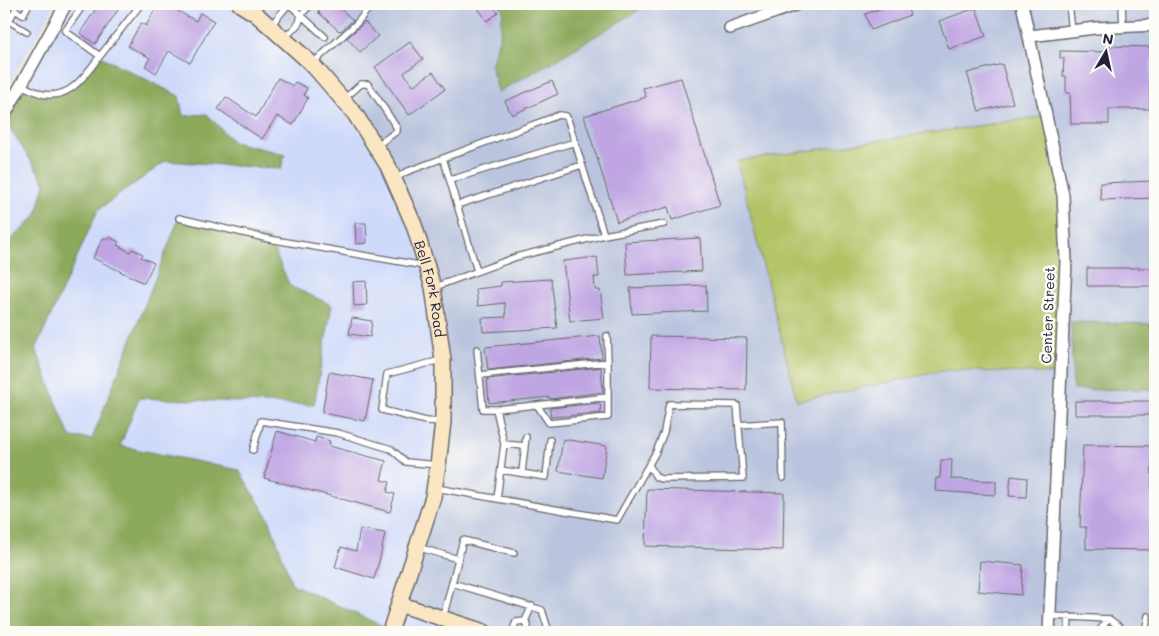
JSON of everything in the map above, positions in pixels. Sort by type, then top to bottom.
[{"type":"main road","name":"Bell Fork Road","points":[[240,4],[256,14],[312,64],[355,114],[376,146],[394,179],[414,225],[433,288],[443,360],[443,422],[438,465],[434,488],[390,632]]},
{"type":"main road","points":[[399,604],[484,632]]},
{"type":"street","points":[[4,116],[66,4]]},
{"type":"street","points":[[730,28],[798,4]]},
{"type":"street","name":"Center Street","points":[[1022,4],[1063,194],[1066,262],[1049,632]]},
{"type":"street","points":[[1030,36],[1123,26],[1155,25]]},
{"type":"lane","points":[[28,32],[6,20],[15,10],[23,15],[30,4]]},
{"type":"lane","points":[[84,4],[65,31],[100,56]]},
{"type":"lane","points":[[21,85],[43,94],[58,94],[74,88],[140,4]]},
{"type":"lane","points":[[270,26],[289,4],[324,37]]},
{"type":"lane","points":[[284,39],[299,23],[301,15],[311,4]]},
{"type":"lane","points":[[312,64],[357,22],[372,4]]},
{"type":"lane","points":[[1069,4],[1072,31]]},
{"type":"lane","points":[[1122,4],[1123,26]]},
{"type":"lane","points":[[342,100],[361,84],[368,84],[397,128],[397,131],[376,146]]},
{"type":"lane","points":[[394,179],[406,172],[560,115],[566,116],[604,235]]},
{"type":"lane","points":[[450,180],[575,142]]},
{"type":"lane","points":[[443,158],[477,271]]},
{"type":"lane","points":[[457,205],[582,165]]},
{"type":"lane","points":[[179,218],[269,239],[427,267]]},
{"type":"lane","points":[[433,288],[516,257],[604,235],[664,224]]},
{"type":"lane","points":[[537,404],[549,423],[608,418],[606,336]]},
{"type":"lane","points":[[477,349],[483,409],[608,397]]},
{"type":"lane","points":[[443,360],[387,374],[382,410],[426,421],[443,422]]},
{"type":"lane","points":[[480,375],[608,362]]},
{"type":"lane","points":[[434,488],[617,520],[649,465],[664,432],[669,404],[737,405],[743,478],[660,479],[656,477],[649,465]]},
{"type":"lane","points":[[496,409],[504,444],[497,499]]},
{"type":"lane","points":[[253,450],[262,421],[338,433],[391,449],[406,462],[438,465]]},
{"type":"lane","points":[[739,425],[782,422],[783,478]]},
{"type":"lane","points":[[522,472],[526,437]]},
{"type":"lane","points":[[501,470],[546,477],[550,440]]},
{"type":"lane","points":[[504,444],[525,446]]},
{"type":"lane","points":[[442,618],[463,540],[514,553]]},
{"type":"lane","points":[[417,547],[458,560]]},
{"type":"lane","points":[[452,583],[542,610],[550,632]]},
{"type":"lane","points":[[525,622],[532,606]]},
{"type":"lane","points":[[1050,616],[1109,619],[1124,630],[1124,632]]},
{"type":"lane","points":[[1068,632],[1069,616]]},
{"type":"lane","points":[[1145,632],[1148,616]]},
{"type":"lane","points":[[1098,632],[1109,619]]},
{"type":"lane","points":[[512,632],[516,622],[525,622]]},
{"type":"lane","points":[[525,622],[528,625],[527,632]]},
{"type":"shaded area","points":[[4,4],[56,4],[4,93]]},
{"type":"shaded area","points":[[66,4],[240,4],[312,64],[388,166],[433,287],[484,632],[390,632],[390,629],[292,584],[270,521],[239,470],[120,446],[139,398],[314,405],[332,306],[290,286],[269,239],[179,218],[92,439],[70,437],[36,349],[98,210],[166,161],[281,169],[285,154],[232,142],[207,114],[183,116],[74,88],[43,94],[21,85]]},
{"type":"shaded area","points":[[240,4],[1155,4],[1155,632],[484,632],[399,604],[433,497],[443,360],[414,225],[355,114]]},
{"type":"shaded area","points":[[4,119],[45,182],[37,214],[4,247]]},
{"type":"green space","points":[[498,4],[649,4],[498,92],[491,66],[500,35],[503,10]]},
{"type":"green space","points":[[100,56],[179,96],[183,116],[207,114],[233,142],[285,154],[281,169],[166,161],[98,210],[36,349],[70,437],[92,439],[179,218],[269,239],[290,286],[332,305],[314,405],[139,398],[120,446],[239,470],[270,521],[292,584],[391,630],[390,632],[4,632],[4,247],[37,214],[45,183],[4,119],[21,85],[43,94],[74,88]]},
{"type":"green space","points":[[1046,116],[1063,195],[1061,374],[947,370],[797,401],[737,161]]},
{"type":"green space","points":[[1071,322],[1155,324],[1155,389],[1073,390]]},
{"type":"building","points":[[99,4],[122,4],[95,44],[80,33]]},
{"type":"building","points":[[158,4],[165,4],[196,21],[200,13],[214,21],[190,63],[169,51],[156,73],[145,66],[150,58],[128,46],[141,23],[146,26]]},
{"type":"building","points":[[326,4],[335,4],[353,20],[339,31],[318,12]]},
{"type":"building","points":[[475,4],[491,4],[498,13],[487,21]]},
{"type":"building","points":[[892,4],[906,4],[910,15],[871,30],[865,14]]},
{"type":"building","points":[[976,8],[986,36],[949,49],[939,21]]},
{"type":"building","points":[[365,22],[378,36],[360,52],[347,38]]},
{"type":"building","points":[[410,42],[423,59],[404,73],[413,86],[433,72],[445,89],[409,115],[375,67]]},
{"type":"building","points":[[1109,46],[1155,47],[1155,60],[1150,60],[1150,109],[1109,109],[1109,124],[1071,124],[1070,93],[1066,93],[1066,76],[1063,76],[1064,58],[1060,58],[1060,51],[1109,52]]},
{"type":"building","points":[[1002,64],[1013,103],[979,111],[967,73]]},
{"type":"building","points":[[278,78],[293,86],[295,82],[307,88],[304,95],[308,98],[293,125],[277,116],[262,139],[218,109],[226,97],[256,117]]},
{"type":"building","points":[[681,78],[720,205],[672,220],[668,207],[617,222],[584,116],[646,97],[643,88]]},
{"type":"building","points":[[552,81],[558,94],[512,115],[505,101]]},
{"type":"building","points":[[1155,181],[1155,198],[1101,200],[1100,183]]},
{"type":"building","points":[[355,223],[366,223],[367,243],[356,244]]},
{"type":"building","points":[[109,237],[119,242],[117,245],[130,252],[132,249],[143,254],[141,257],[154,263],[144,283],[93,258],[103,238],[107,240]]},
{"type":"building","points":[[700,238],[702,271],[627,275],[625,242]]},
{"type":"building","points":[[597,257],[599,277],[594,277],[595,290],[600,290],[604,318],[570,321],[563,261]]},
{"type":"building","points":[[1087,268],[1155,268],[1155,286],[1087,286]]},
{"type":"building","points":[[551,279],[557,328],[483,332],[482,318],[506,317],[505,303],[478,306],[476,289],[501,286],[501,282]]},
{"type":"building","points":[[366,281],[367,305],[354,306],[353,282]]},
{"type":"building","points":[[706,285],[707,311],[632,314],[630,288]]},
{"type":"building","points":[[352,318],[372,321],[370,337],[349,334]]},
{"type":"building","points":[[600,336],[602,358],[488,370],[485,347]]},
{"type":"building","points":[[651,336],[747,338],[746,390],[650,388]]},
{"type":"building","points":[[601,367],[603,392],[550,399],[550,397],[489,403],[487,379]]},
{"type":"building","points":[[329,372],[373,380],[365,421],[322,413]]},
{"type":"building","points":[[1075,401],[1155,401],[1155,415],[1075,415]]},
{"type":"building","points":[[600,403],[601,413],[551,417],[550,408]]},
{"type":"building","points":[[277,431],[315,442],[316,437],[330,441],[329,446],[386,461],[381,480],[390,482],[387,492],[395,494],[390,512],[264,478]]},
{"type":"building","points":[[563,439],[607,446],[602,478],[558,471]]},
{"type":"building","points":[[1083,445],[1152,446],[1152,550],[1086,549],[1086,527],[1080,527]]},
{"type":"building","points":[[941,460],[952,460],[951,479],[996,481],[996,495],[935,491],[936,478],[940,478]]},
{"type":"building","points":[[1011,476],[1027,478],[1026,497],[1009,496]]},
{"type":"building","points":[[647,489],[784,493],[783,550],[645,546]]},
{"type":"building","points":[[360,529],[385,533],[374,579],[335,567],[341,547],[356,551]]},
{"type":"building","points":[[980,561],[1023,565],[1021,595],[978,591]]}]
